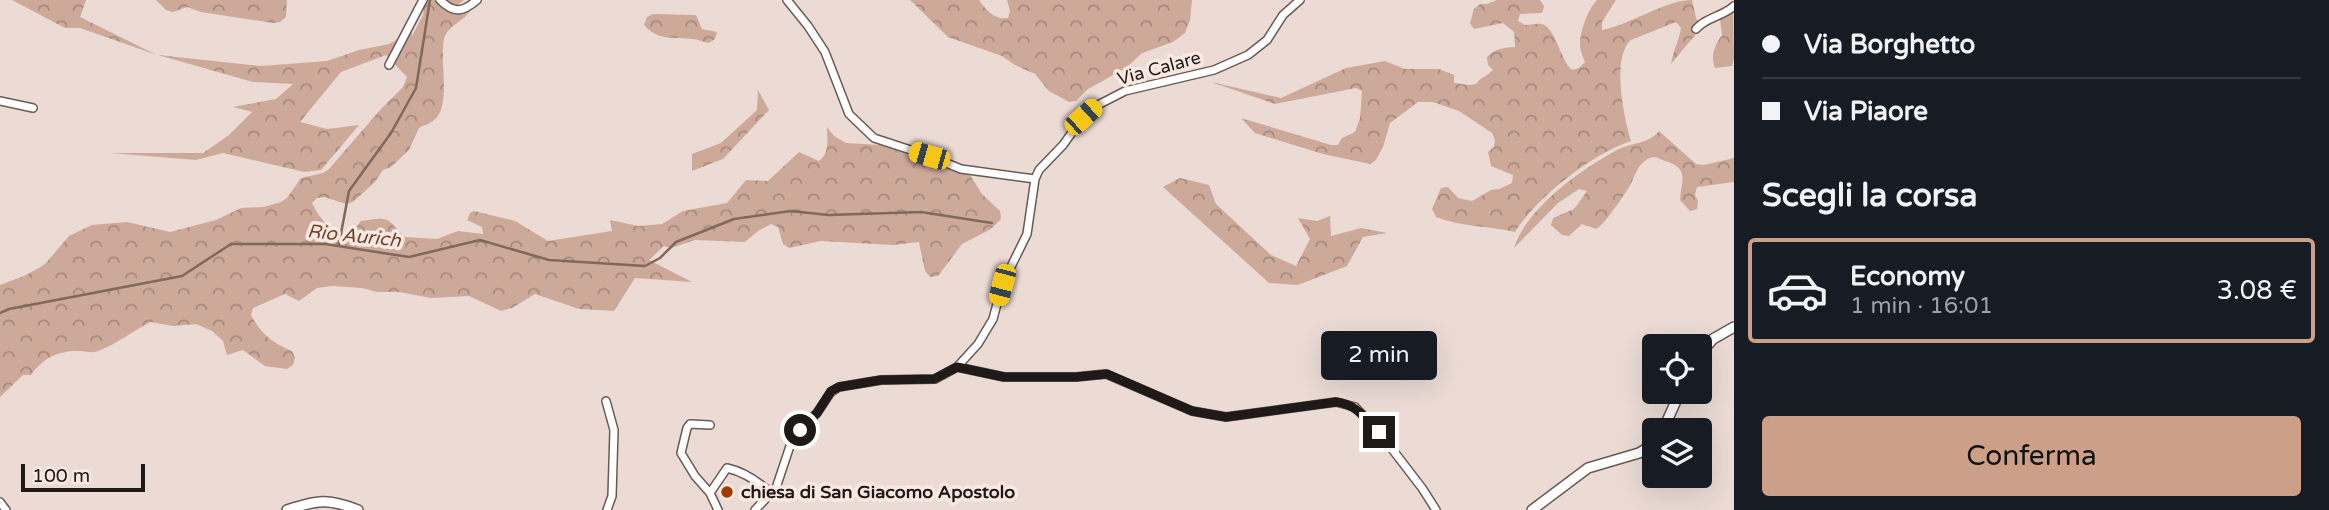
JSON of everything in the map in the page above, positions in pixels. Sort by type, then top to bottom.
[{"type":"street","points":[[389,65],[424,0]]},
{"type":"street","points":[[440,0],[457,11],[468,8],[477,0]]},
{"type":"street","points":[[755,510],[772,494],[790,446],[831,391],[839,387],[881,380],[934,379],[957,367],[978,344],[993,319],[1002,285],[1027,234],[1035,179],[961,169],[874,138],[849,114],[825,52],[787,0]]},
{"type":"street","name":"Via Calare","points":[[1035,179],[1045,162],[1063,145],[1083,117],[1094,107],[1125,91],[1214,70],[1248,55],[1267,40],[1283,15],[1300,0]]},
{"type":"street","points":[[1696,29],[1703,21],[1724,15],[1734,6]]},
{"type":"street","points":[[0,101],[33,108]]},
{"type":"street","points":[[1712,340],[1734,327]]},
{"type":"street","points":[[957,367],[1004,377],[1107,374],[1192,411],[1213,416],[1226,417],[1345,403],[1355,407],[1379,432],[1436,510]]},
{"type":"street","points":[[606,401],[614,430],[612,496],[607,510]]},
{"type":"street","points":[[710,425],[690,424],[681,453],[695,476],[710,493],[718,510]]},
{"type":"street","points":[[1532,510],[1588,468],[1642,451]]},
{"type":"street","points":[[710,493],[727,468],[758,481],[772,494]]},
{"type":"street","points":[[287,510],[315,500],[335,500],[358,510]]},
{"type":"street","points":[[0,502],[6,510]]},
{"type":"green space","points":[[12,0],[86,0],[80,17],[157,55],[80,28],[65,28]]},
{"type":"green space","points":[[156,0],[287,0],[286,17],[273,23],[201,12],[187,7],[173,12],[166,10]]},
{"type":"green space","points":[[425,0],[464,0],[455,7],[463,12],[470,11],[448,31],[444,39],[444,93],[439,113],[432,121],[419,128],[409,150],[391,167],[383,170],[375,182],[353,202],[346,204],[324,197],[317,198],[312,203],[323,220],[343,234],[350,235],[361,221],[383,219],[391,222],[405,237],[437,239],[458,231],[483,234],[482,227],[467,220],[474,211],[515,221],[548,241],[612,231],[610,220],[638,226],[662,224],[683,211],[727,203],[746,180],[768,181],[799,152],[819,161],[826,150],[827,127],[834,136],[846,143],[880,145],[970,175],[982,194],[1000,211],[1001,219],[991,229],[962,244],[938,276],[930,277],[925,271],[919,242],[893,245],[821,241],[789,248],[783,244],[778,227],[771,224],[745,242],[695,240],[671,248],[664,246],[649,260],[692,282],[635,278],[614,311],[579,309],[535,294],[512,308],[501,311],[469,296],[431,298],[362,288],[317,288],[299,301],[285,294],[253,308],[251,315],[263,333],[292,351],[295,358],[293,365],[287,369],[265,366],[243,350],[227,355],[223,341],[212,331],[196,324],[173,326],[151,322],[98,351],[66,352],[53,356],[31,375],[23,375],[0,397],[0,285],[39,268],[69,236],[92,225],[127,222],[170,232],[216,220],[241,208],[264,207],[281,202],[301,178],[329,169],[403,87],[407,77],[386,55],[341,72],[300,122],[327,129],[359,125],[321,170],[304,172],[223,153],[196,160],[110,153],[203,153],[229,135],[252,112],[233,107],[276,99],[293,84],[253,82],[158,55],[261,66],[327,61],[359,50],[389,44],[412,32],[412,36],[423,15]]},
{"type":"green space","points":[[910,0],[979,0],[991,14],[1008,18],[1010,11],[1007,0],[1192,0],[1190,20],[1185,33],[1173,42],[1142,53],[1126,68],[1088,89],[1076,101],[1069,102],[1049,91],[1035,74],[1002,56],[948,37]]},
{"type":"green space","points":[[1497,0],[1540,0],[1544,6],[1542,13],[1520,14],[1518,21],[1525,25],[1547,26],[1572,70],[1585,62],[1580,47],[1581,33],[1597,0],[1616,0],[1602,22],[1602,30],[1670,4],[1692,0],[1701,28],[1671,64],[1681,28],[1676,22],[1631,40],[1625,48],[1620,73],[1625,118],[1631,141],[1600,156],[1567,178],[1537,205],[1515,232],[1446,220],[1436,217],[1432,209],[1441,188],[1448,187],[1458,198],[1472,201],[1491,190],[1512,183],[1513,175],[1491,166],[1488,152],[1494,147],[1492,133],[1459,111],[1433,102],[1418,102],[1390,123],[1383,147],[1376,160],[1370,164],[1323,154],[1255,133],[1241,118],[1338,145],[1342,138],[1355,132],[1360,118],[1362,91],[1356,88],[1275,104],[1211,82],[1281,98],[1346,68],[1385,61],[1405,69],[1439,69],[1454,75],[1454,83],[1476,84],[1493,70],[1488,65],[1487,57],[1497,50],[1515,47],[1514,32],[1503,23],[1474,29],[1470,23],[1474,9],[1480,4]]},
{"type":"green space","points":[[1733,0],[1732,66],[1715,68],[1714,50],[1722,35],[1720,19],[1730,9]]},
{"type":"green space","points":[[653,14],[696,15],[702,29],[717,32],[715,39],[709,43],[655,34],[644,25],[647,17]]},
{"type":"green space","points":[[758,90],[769,110],[723,159],[692,171],[692,154],[721,143],[757,110]]},
{"type":"green space","points":[[1659,131],[1696,164],[1704,165],[1734,158],[1734,182],[1697,187],[1697,209],[1690,211],[1680,200],[1681,171],[1673,164],[1652,157],[1641,164],[1629,188],[1596,229],[1582,224],[1569,236],[1562,235],[1551,225],[1553,218],[1574,209],[1587,191],[1579,189],[1558,203],[1514,248],[1530,219],[1556,192],[1620,148],[1645,141]]},
{"type":"green space","points":[[1180,178],[1209,185],[1216,204],[1271,255],[1296,266],[1310,239],[1298,218],[1317,221],[1330,216],[1331,236],[1361,228],[1387,233],[1363,237],[1347,266],[1298,285],[1269,283],[1163,187]]},
{"type":"waterway","points":[[339,244],[349,191],[391,133],[416,88],[430,0]]},
{"type":"waterway","name":"Rio Aurich","points":[[0,313],[9,309],[182,276],[231,244],[325,244],[409,257],[480,240],[549,260],[645,266],[660,258],[676,242],[734,219],[791,211],[828,215],[921,212],[992,223]]},
{"type":"place","name":"chiesa di San Giacomo Apostolo","points":[[727,492]]},
{"type":"route","points":[[800,430],[817,413],[831,391],[839,387],[881,380],[934,379],[957,367],[1004,377],[1107,374],[1192,411],[1213,416],[1226,417],[1345,403],[1355,407],[1379,432]]}]
